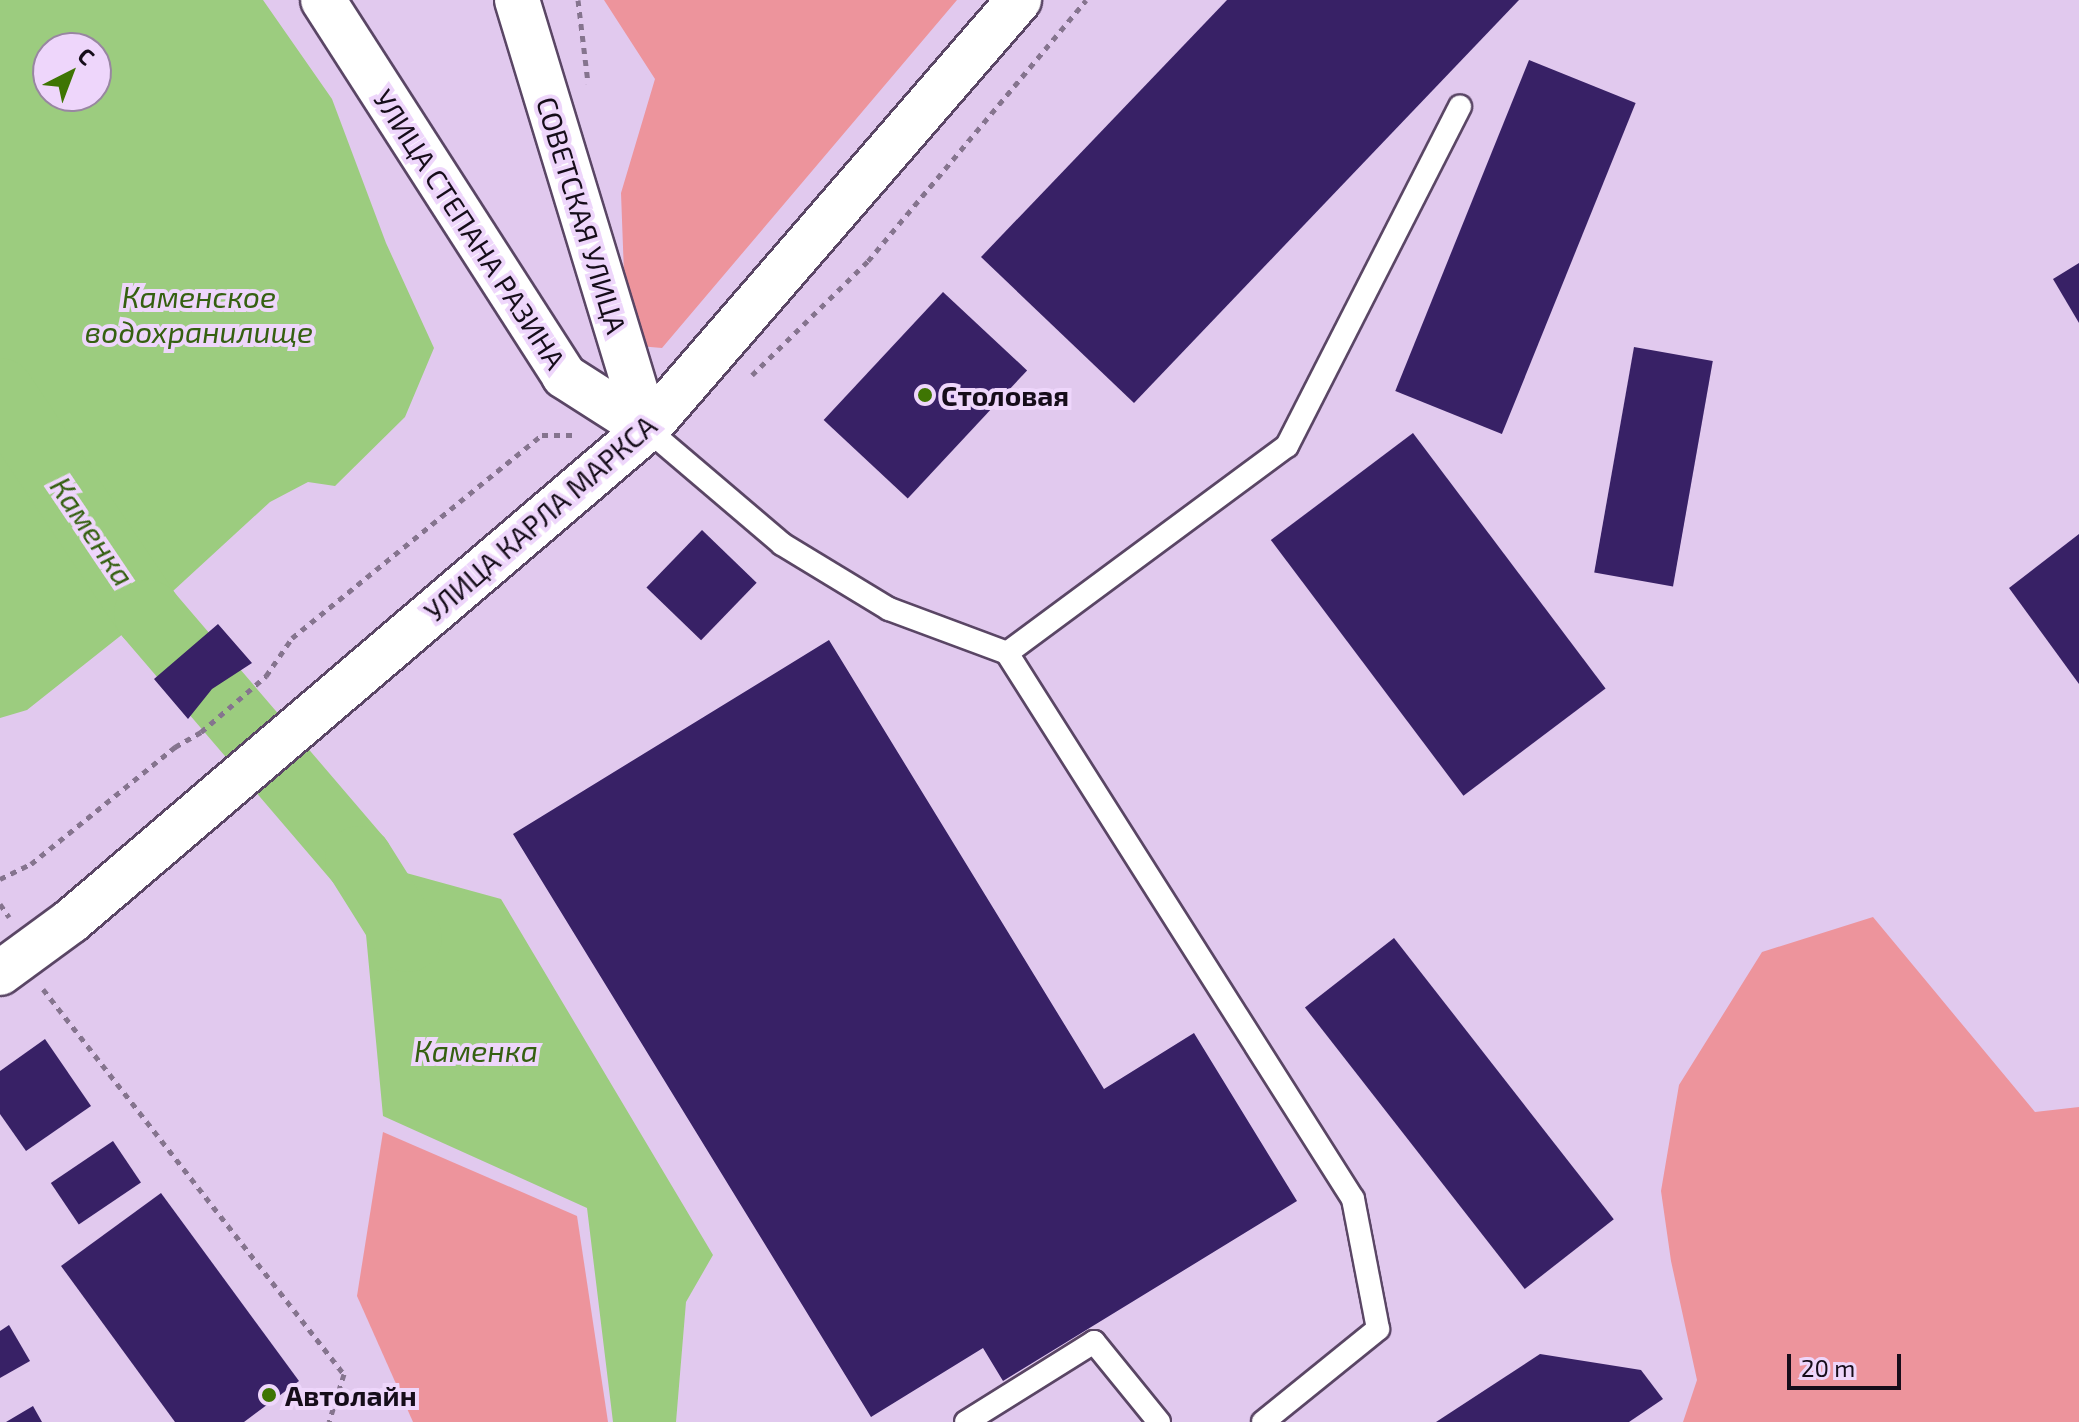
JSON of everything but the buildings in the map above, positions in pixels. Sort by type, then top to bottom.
[{"type":"main road","name":"УЛИЦА СТЕПАНА РАЗИНА","points":[[323,0],[564,376],[647,429]]},
{"type":"main road","name":"СОВЕТСКАЯ УЛИЦА","points":[[517,0],[647,429]]},
{"type":"main road","name":"УЛИЦА КАРЛА МАРКСА","points":[[19,977],[71,921],[647,429],[1019,0]]},
{"type":"lane","points":[[1007,653],[1287,446],[1460,107]]},
{"type":"lane","points":[[647,429],[782,544],[889,609],[1007,653],[1353,1199],[1378,1329],[1263,1422]]},
{"type":"lane","points":[[966,1422],[1094,1342],[1159,1422]]},
{"type":"path","points":[[749,379],[868,261],[1086,0]]},
{"type":"path","points":[[0,879],[31,864],[175,747],[201,732],[266,676],[292,638],[542,435],[580,435]]},
{"type":"path","points":[[0,904],[13,921]]},
{"type":"path","points":[[19,977],[344,1374],[329,1422]]},
{"type":"shaded area","points":[[604,0],[957,0],[662,348],[639,346],[626,328],[621,193],[655,79]]},
{"type":"shaded area","points":[[1873,917],[2035,1112],[2079,1107],[2079,1422],[1683,1422],[1697,1380],[1671,1261],[1661,1191],[1679,1085],[1762,952]]},
{"type":"shaded area","points":[[383,1132],[577,1216],[608,1422],[413,1422],[357,1296]]},
{"type":"water","name":"Каменское водохранилище","points":[[0,0],[263,0],[332,99],[386,243],[434,348],[405,417],[335,486],[308,482],[270,502],[148,614],[27,710],[0,718]]},
{"type":"water","name":"Каменка","points":[[359,860],[501,899],[713,1255],[686,1302],[676,1422],[613,1422],[587,1208],[383,1116]]},
{"type":"waterway","name":"Каменка","points":[[0,392],[148,614],[359,860],[408,938]]},
{"type":"place","name":"Столовая","points":[[925,395]]},
{"type":"place","name":"Автолайн","points":[[269,1395]]}]
